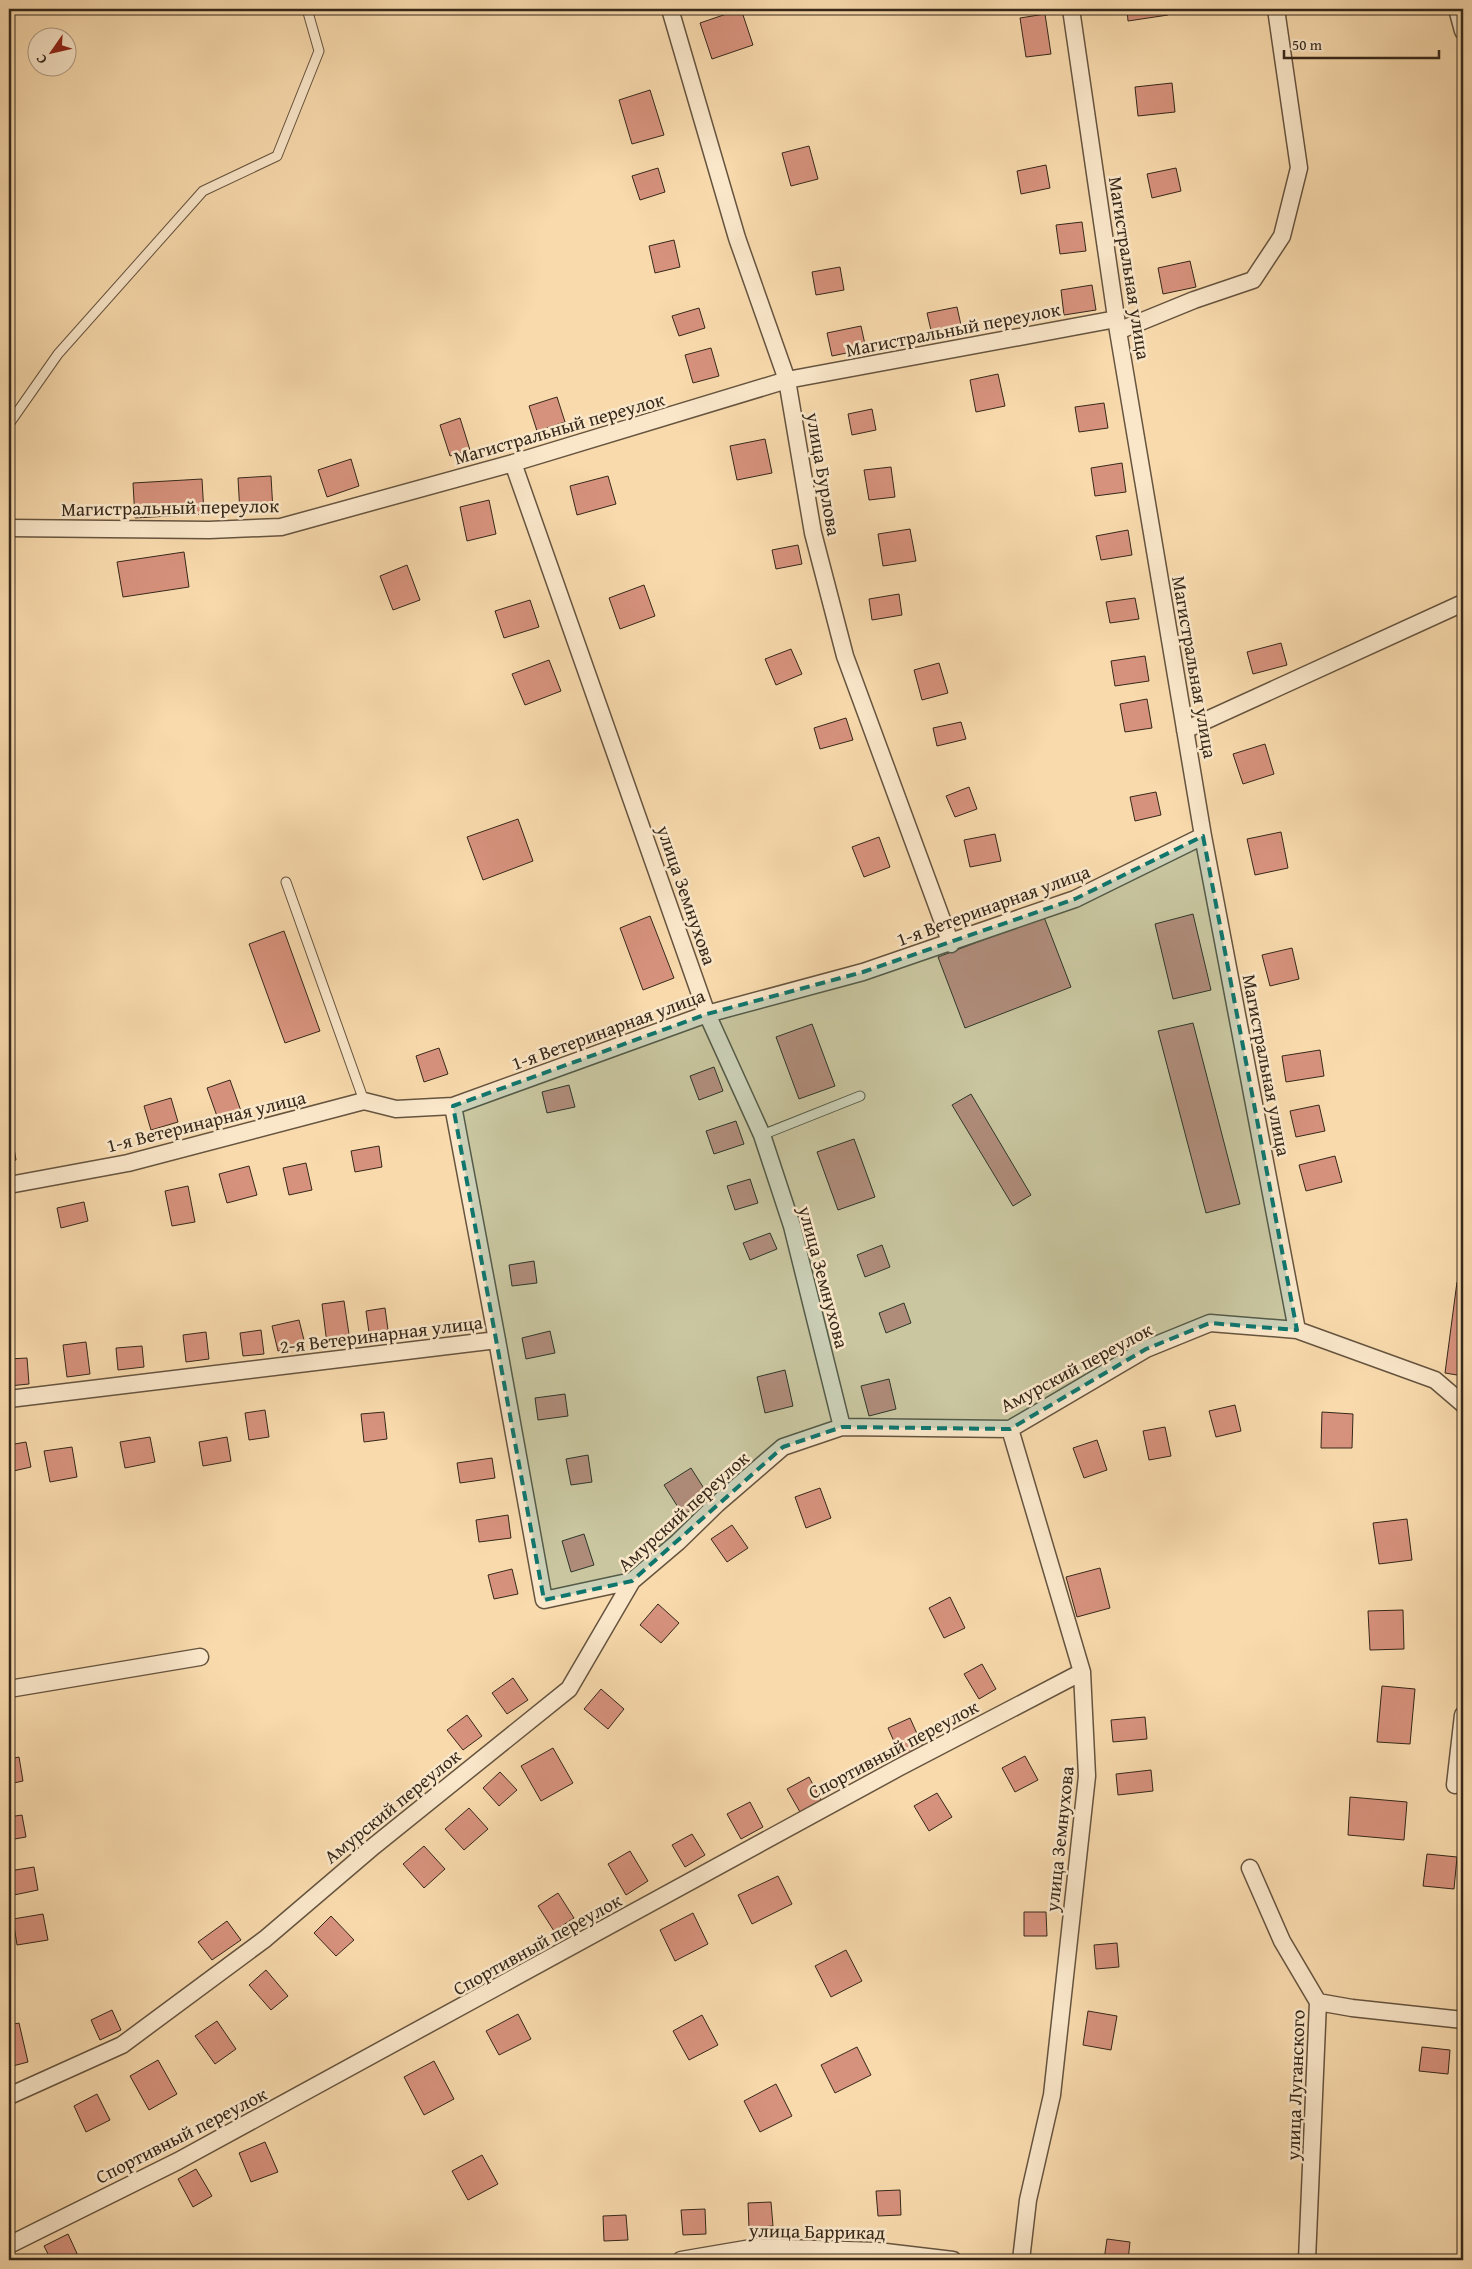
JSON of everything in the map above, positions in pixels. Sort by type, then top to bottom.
[{"type":"street","name":"улица Бурлова","points":[[670,9],[737,238],[787,380],[813,533],[845,656],[951,944]]},
{"type":"street","name":"Магистральная улица","points":[[1071,9],[1117,325],[1203,836],[1297,1330]]},
{"type":"street","name":"Магистральный переулок","points":[[9,528],[209,530],[281,527],[514,463],[787,380],[1117,325],[1253,280],[1282,236],[1299,168],[1276,9]]},
{"type":"street","points":[[1457,9],[1463,30]]},
{"type":"street","name":"улица Земнухова","points":[[514,463],[707,1014],[762,1135],[792,1226],[842,1427]]},
{"type":"street","points":[[1185,730],[1463,603]]},
{"type":"street","name":"1-я Ветеринарная улица","points":[[9,1185],[128,1163],[364,1101],[396,1109],[453,1106],[707,1014],[863,972],[951,944],[1075,900],[1203,836]]},
{"type":"street","points":[[453,1106],[496,1340]]},
{"type":"street","name":"Амурский переулок","points":[[9,2096],[122,2045],[265,1939],[374,1846],[569,1689],[632,1581],[678,1542],[717,1504],[783,1448],[842,1427],[1010,1428],[1146,1349],[1210,1323],[1297,1330],[1436,1380],[1463,1404]]},
{"type":"street","name":"2-я Ветеринарная улица","points":[[9,1399],[496,1340],[544,1600],[632,1581]]},
{"type":"street","name":"улица Земнухова","points":[[1010,1428],[1082,1672],[1087,1776],[1052,2095],[1028,2200],[1021,2260]]},
{"type":"street","points":[[9,1689],[200,1658]]},
{"type":"street","name":"Спортивный переулок","points":[[9,2245],[178,2161],[898,1768],[1082,1672]]},
{"type":"street","points":[[1455,1785],[1463,1715]]},
{"type":"street","name":"улица Луганского","points":[[1250,1868],[1282,1941],[1318,2002],[1308,2260]]},
{"type":"street","points":[[1318,2002],[1352,2008],[1463,2020]]},
{"type":"street","name":"улица Баррикад","points":[[681,2260],[758,2247],[878,2251],[953,2260]]},
{"type":"lane","points":[[9,424],[58,354],[202,191],[277,156],[320,51],[307,9]]},
{"type":"lane","points":[[286,882],[364,1101]]},
{"type":"lane","points":[[762,1135],[860,1096]]},
{"type":"highlighted area","points":[[1203,836],[1297,1330],[1210,1323],[1146,1349],[1010,1429],[842,1427],[783,1447],[632,1581],[544,1600],[453,1106],[707,1014],[863,972],[1075,899]]},
{"type":"building","points":[[592,9],[610,9],[593,13]]},
{"type":"building","points":[[741,9],[753,45],[712,59],[700,23]]},
{"type":"building","points":[[1127,9],[1167,9],[1168,15],[1128,21]]},
{"type":"building","points":[[1045,14],[1051,54],[1026,57],[1020,18]]},
{"type":"building","points":[[1172,83],[1175,112],[1138,116],[1135,87]]},
{"type":"building","points":[[650,90],[664,135],[632,144],[619,100]]},
{"type":"building","points":[[809,146],[818,179],[791,186],[782,153]]},
{"type":"building","points":[[1046,165],[1050,188],[1021,194],[1017,171]]},
{"type":"building","points":[[658,168],[665,192],[640,200],[632,176]]},
{"type":"building","points":[[1176,168],[1181,191],[1152,198],[1147,174]]},
{"type":"building","points":[[1082,222],[1086,251],[1060,254],[1056,225]]},
{"type":"building","points":[[674,240],[680,267],[655,273],[649,246]]},
{"type":"building","points":[[1190,261],[1196,287],[1163,294],[1158,268]]},
{"type":"building","points":[[840,267],[844,290],[816,295],[812,272]]},
{"type":"building","points":[[1092,285],[1096,310],[1064,315],[1061,290]]},
{"type":"building","points":[[957,307],[963,334],[933,339],[927,313]]},
{"type":"building","points":[[699,308],[705,328],[679,336],[672,316]]},
{"type":"building","points":[[861,326],[866,349],[832,356],[827,333]]},
{"type":"building","points":[[711,348],[719,376],[693,383],[685,355]]},
{"type":"building","points":[[998,374],[1005,406],[976,412],[970,380]]},
{"type":"building","points":[[557,397],[565,422],[537,431],[529,406]]},
{"type":"building","points":[[1104,403],[1108,428],[1079,432],[1075,407]]},
{"type":"building","points":[[872,409],[876,430],[852,435],[848,414]]},
{"type":"building","points":[[460,418],[470,450],[450,456],[440,425]]},
{"type":"building","points":[[765,439],[772,473],[737,480],[730,446]]},
{"type":"building","points":[[351,459],[359,486],[327,497],[318,470]]},
{"type":"building","points":[[1122,463],[1126,492],[1095,496],[1091,468]]},
{"type":"building","points":[[891,467],[895,497],[869,500],[864,470]]},
{"type":"building","points":[[271,476],[273,511],[240,513],[238,478]]},
{"type":"building","points":[[608,476],[616,504],[577,515],[570,486]]},
{"type":"building","points":[[202,479],[204,514],[135,518],[133,483]]},
{"type":"building","points":[[489,500],[496,534],[467,541],[460,507]]},
{"type":"building","points":[[910,529],[916,561],[883,566],[878,534]]},
{"type":"building","points":[[1128,530],[1132,555],[1101,560],[1096,536]]},
{"type":"building","points":[[798,545],[802,564],[776,569],[772,550]]},
{"type":"building","points":[[184,552],[189,587],[123,597],[117,562]]},
{"type":"building","points":[[407,565],[420,600],[393,610],[380,576]]},
{"type":"building","points":[[644,585],[655,616],[620,629],[609,598]]},
{"type":"building","points":[[899,594],[902,615],[872,620],[869,599]]},
{"type":"building","points":[[1135,598],[1139,619],[1110,623],[1106,602]]},
{"type":"building","points":[[530,600],[539,627],[504,638],[495,611]]},
{"type":"building","points":[[1281,643],[1287,665],[1253,674],[1247,652]]},
{"type":"building","points":[[791,649],[802,674],[776,685],[765,659]]},
{"type":"building","points":[[1145,656],[1149,681],[1115,686],[1111,661]]},
{"type":"building","points":[[549,660],[561,691],[525,705],[512,674]]},
{"type":"building","points":[[939,663],[948,693],[922,700],[914,670]]},
{"type":"building","points":[[1147,699],[1152,728],[1125,732],[1120,704]]},
{"type":"building","points":[[846,718],[853,740],[820,749],[814,728]]},
{"type":"building","points":[[961,722],[966,739],[937,746],[933,728]]},
{"type":"building","points":[[1265,744],[1274,774],[1243,784],[1233,754]]},
{"type":"building","points":[[969,787],[977,809],[955,817],[946,796]]},
{"type":"building","points":[[1156,792],[1161,815],[1135,821],[1130,797]]},
{"type":"building","points":[[518,819],[533,861],[483,880],[467,837]]},
{"type":"building","points":[[1281,832],[1288,868],[1255,875],[1247,839]]},
{"type":"building","points":[[995,834],[1001,861],[970,867],[964,840]]},
{"type":"building","points":[[879,837],[890,867],[864,877],[852,847]]},
{"type":"building","points":[[1193,914],[1211,990],[1173,999],[1155,924]]},
{"type":"building","points":[[650,916],[674,978],[643,990],[620,928]]},
{"type":"building","points":[[1044,917],[1071,987],[965,1028],[938,957]]},
{"type":"building","points":[[284,931],[320,1031],[285,1043],[249,944]]},
{"type":"building","points":[[1292,948],[1299,979],[1270,986],[1262,955]]},
{"type":"building","points":[[1193,1023],[1240,1204],[1206,1213],[1158,1031]]},
{"type":"building","points":[[812,1024],[835,1086],[799,1099],[776,1037]]},
{"type":"building","points":[[439,1048],[448,1074],[424,1082],[416,1056]]},
{"type":"building","points":[[1320,1050],[1324,1076],[1286,1082],[1282,1056]]},
{"type":"building","points":[[714,1067],[723,1091],[699,1100],[690,1076]]},
{"type":"building","points":[[230,1080],[241,1111],[218,1119],[207,1088]]},
{"type":"building","points":[[569,1085],[575,1107],[547,1113],[542,1092]]},
{"type":"building","points":[[971,1094],[1031,1195],[1013,1206],[952,1105]]},
{"type":"building","points":[[171,1098],[178,1122],[151,1130],[144,1106]]},
{"type":"building","points":[[1319,1105],[1325,1131],[1296,1137],[1290,1111]]},
{"type":"building","points":[[736,1121],[744,1144],[714,1154],[706,1131]]},
{"type":"building","points":[[9,1136],[12,1136],[16,1160],[9,1162]]},
{"type":"building","points":[[854,1139],[875,1197],[838,1210],[817,1152]]},
{"type":"building","points":[[379,1146],[382,1167],[355,1172],[351,1151]]},
{"type":"building","points":[[1335,1156],[1342,1182],[1306,1191],[1299,1165]]},
{"type":"building","points":[[306,1163],[312,1190],[289,1195],[283,1168]]},
{"type":"building","points":[[249,1166],[257,1195],[227,1203],[219,1174]]},
{"type":"building","points":[[750,1179],[758,1203],[735,1210],[727,1186]]},
{"type":"building","points":[[188,1186],[195,1222],[172,1226],[165,1191]]},
{"type":"building","points":[[84,1202],[88,1221],[61,1228],[57,1208]]},
{"type":"building","points":[[770,1233],[777,1249],[750,1260],[743,1243]]},
{"type":"building","points":[[882,1245],[890,1267],[865,1277],[857,1255]]},
{"type":"building","points":[[534,1261],[537,1283],[512,1286],[509,1265]]},
{"type":"building","points":[[1457,1282],[1463,1283],[1463,1376],[1445,1373]]},
{"type":"building","points":[[344,1301],[350,1341],[327,1344],[322,1304]]},
{"type":"building","points":[[904,1303],[911,1323],[886,1333],[879,1313]]},
{"type":"building","points":[[385,1308],[389,1337],[370,1340],[366,1311]]},
{"type":"building","points":[[299,1320],[305,1344],[278,1351],[272,1326]]},
{"type":"building","points":[[261,1330],[264,1354],[243,1356],[240,1333]]},
{"type":"building","points":[[550,1331],[555,1353],[526,1359],[522,1338]]},
{"type":"building","points":[[206,1332],[209,1359],[186,1362],[183,1335]]},
{"type":"building","points":[[86,1342],[90,1374],[67,1377],[63,1345]]},
{"type":"building","points":[[142,1346],[144,1367],[118,1370],[116,1348]]},
{"type":"building","points":[[27,1358],[29,1384],[9,1386],[9,1359]]},
{"type":"building","points":[[785,1370],[793,1406],[765,1413],[757,1377]]},
{"type":"building","points":[[889,1379],[896,1409],[869,1416],[861,1386]]},
{"type":"building","points":[[565,1394],[568,1416],[538,1420],[535,1398]]},
{"type":"building","points":[[1235,1405],[1241,1431],[1216,1437],[1209,1411]]},
{"type":"building","points":[[265,1410],[269,1437],[249,1440],[245,1413]]},
{"type":"building","points":[[384,1412],[387,1439],[364,1442],[361,1414]]},
{"type":"building","points":[[1322,1412],[1353,1414],[1352,1448],[1321,1448]]},
{"type":"building","points":[[1165,1427],[1171,1456],[1149,1460],[1143,1431]]},
{"type":"building","points":[[150,1437],[155,1462],[125,1468],[120,1442]]},
{"type":"building","points":[[227,1437],[231,1461],[203,1466],[199,1442]]},
{"type":"building","points":[[1097,1440],[1107,1470],[1084,1478],[1073,1448]]},
{"type":"building","points":[[26,1442],[31,1467],[9,1472],[9,1445]]},
{"type":"building","points":[[72,1447],[77,1477],[50,1482],[44,1451]]},
{"type":"building","points":[[588,1455],[592,1482],[571,1485],[566,1459]]},
{"type":"building","points":[[492,1458],[495,1478],[460,1483],[457,1463]]},
{"type":"building","points":[[691,1468],[710,1498],[683,1515],[664,1485]]},
{"type":"building","points":[[820,1488],[831,1518],[806,1528],[795,1497]]},
{"type":"building","points":[[508,1515],[511,1538],[479,1542],[476,1520]]},
{"type":"building","points":[[1407,1519],[1412,1560],[1379,1564],[1373,1523]]},
{"type":"building","points":[[732,1525],[748,1548],[727,1562],[711,1539]]},
{"type":"building","points":[[584,1534],[594,1565],[571,1572],[562,1541]]},
{"type":"building","points":[[1100,1568],[1110,1608],[1077,1617],[1066,1577]]},
{"type":"building","points":[[512,1569],[518,1594],[494,1599],[488,1575]]},
{"type":"building","points":[[950,1597],[965,1628],[944,1638],[929,1608]]},
{"type":"building","points":[[658,1604],[679,1623],[661,1643],[640,1625]]},
{"type":"building","points":[[1403,1610],[1404,1649],[1370,1650],[1368,1611]]},
{"type":"building","points":[[982,1664],[996,1689],[979,1699],[964,1674]]},
{"type":"building","points":[[513,1678],[528,1700],[507,1714],[492,1693]]},
{"type":"building","points":[[1382,1686],[1415,1689],[1410,1744],[1377,1742]]},
{"type":"building","points":[[601,1689],[624,1709],[608,1729],[584,1709]]},
{"type":"building","points":[[467,1715],[482,1736],[463,1750],[447,1730]]},
{"type":"building","points":[[1145,1717],[1147,1739],[1113,1742],[1111,1720]]},
{"type":"building","points":[[910,1718],[923,1747],[901,1757],[888,1728]]},
{"type":"building","points":[[553,1748],[573,1783],[541,1801],[521,1766]]},
{"type":"building","points":[[1025,1756],[1038,1780],[1015,1792],[1002,1768]]},
{"type":"building","points":[[19,1757],[23,1781],[9,1784],[9,1759]]},
{"type":"building","points":[[1151,1770],[1153,1791],[1118,1795],[1116,1774]]},
{"type":"building","points":[[500,1772],[517,1790],[499,1806],[483,1788]]},
{"type":"building","points":[[809,1777],[821,1800],[800,1812],[787,1789]]},
{"type":"building","points":[[937,1793],[952,1817],[929,1831],[914,1806]]},
{"type":"building","points":[[1350,1797],[1407,1802],[1404,1840],[1348,1835]]},
{"type":"building","points":[[750,1802],[763,1827],[741,1839],[727,1814]]},
{"type":"building","points":[[469,1808],[488,1829],[464,1850],[445,1829]]},
{"type":"building","points":[[22,1815],[26,1837],[9,1840],[9,1817]]},
{"type":"building","points":[[692,1834],[705,1855],[685,1867],[672,1845]]},
{"type":"building","points":[[424,1846],[445,1869],[424,1888],[403,1864]]},
{"type":"building","points":[[630,1851],[648,1881],[626,1895],[608,1864]]},
{"type":"building","points":[[1427,1854],[1457,1857],[1454,1889],[1423,1886]]},
{"type":"building","points":[[34,1867],[38,1890],[9,1896],[9,1871]]},
{"type":"building","points":[[778,1876],[792,1904],[752,1924],[738,1895]]},
{"type":"building","points":[[558,1893],[574,1918],[554,1931],[538,1906]]},
{"type":"building","points":[[1024,1912],[1046,1912],[1047,1936],[1024,1936]]},
{"type":"building","points":[[693,1913],[708,1944],[675,1961],[660,1930]]},
{"type":"building","points":[[43,1914],[48,1940],[17,1945],[13,1919]]},
{"type":"building","points":[[331,1916],[354,1940],[336,1956],[314,1933]]},
{"type":"building","points":[[227,1921],[241,1940],[212,1960],[198,1942]]},
{"type":"building","points":[[1117,1943],[1119,1967],[1096,1969],[1094,1945]]},
{"type":"building","points":[[846,1950],[862,1981],[831,1997],[815,1966]]},
{"type":"building","points":[[266,1970],[288,1996],[271,2010],[249,1985]]},
{"type":"building","points":[[112,2010],[121,2030],[100,2040],[91,2020]]},
{"type":"building","points":[[1088,2011],[1117,2016],[1111,2050],[1083,2045]]},
{"type":"building","points":[[518,2014],[531,2039],[499,2055],[486,2031]]},
{"type":"building","points":[[702,2015],[718,2045],[689,2060],[673,2031]]},
{"type":"building","points":[[217,2021],[236,2049],[215,2064],[195,2036]]},
{"type":"building","points":[[19,2023],[28,2062],[9,2067],[9,2025]]},
{"type":"building","points":[[857,2047],[871,2075],[835,2093],[821,2065]]},
{"type":"building","points":[[1422,2047],[1450,2050],[1448,2074],[1419,2071]]},
{"type":"building","points":[[158,2060],[177,2094],[149,2110],[130,2076]]},
{"type":"building","points":[[434,2061],[454,2099],[424,2115],[404,2077]]},
{"type":"building","points":[[776,2084],[792,2116],[760,2132],[744,2101]]},
{"type":"building","points":[[97,2094],[110,2120],[86,2132],[74,2106]]},
{"type":"building","points":[[265,2142],[278,2172],[251,2182],[239,2153]]},
{"type":"building","points":[[482,2155],[498,2184],[468,2200],[452,2171]]},
{"type":"building","points":[[196,2169],[212,2196],[193,2207],[178,2179]]},
{"type":"building","points":[[900,2190],[901,2215],[878,2216],[876,2191]]},
{"type":"building","points":[[771,2202],[773,2226],[749,2228],[748,2203]]},
{"type":"building","points":[[705,2209],[706,2234],[683,2235],[681,2210]]},
{"type":"building","points":[[626,2215],[628,2240],[604,2241],[603,2216]]},
{"type":"building","points":[[68,2234],[80,2260],[51,2260],[44,2246]]},
{"type":"building","points":[[1107,2239],[1130,2242],[1128,2260],[1104,2260]]}]
